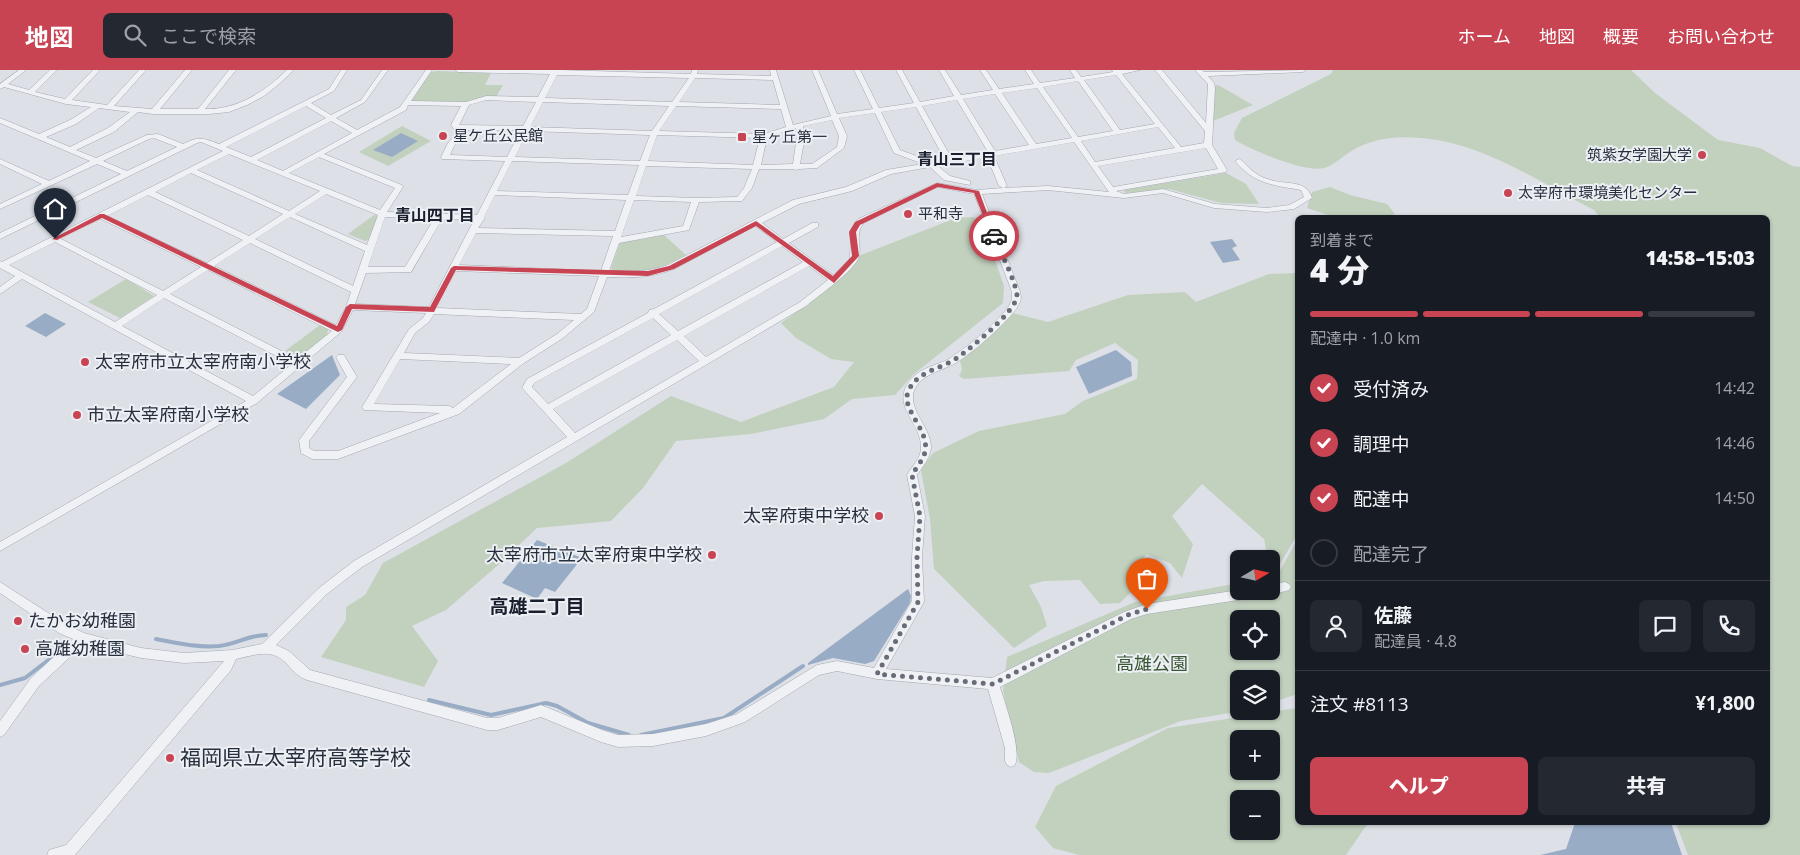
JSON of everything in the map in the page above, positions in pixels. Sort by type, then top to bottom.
[{"type":"street","points":[[1,87],[23,70]]},
{"type":"street","points":[[30,93],[54,70]]},
{"type":"street","points":[[66,102],[97,70]]},
{"type":"street","points":[[108,108],[143,70]]},
{"type":"street","points":[[153,112],[189,70]]},
{"type":"street","points":[[200,111],[234,70]]},
{"type":"street","points":[[1,87],[96,107],[153,112],[225,110],[249,101],[272,86],[291,70]]},
{"type":"street","points":[[220,147],[332,90],[344,70]]},
{"type":"street","points":[[251,160],[363,101],[385,70]]},
{"type":"street","points":[[284,173],[403,108],[429,70]]},
{"type":"street","points":[[458,70],[774,74],[790,128]]},
{"type":"street","points":[[466,128],[451,145],[445,157],[796,168],[814,166],[840,148],[843,136],[815,70]]},
{"type":"street","points":[[857,70],[897,151],[931,164],[949,180],[981,186],[1050,182],[1112,191],[1124,196],[1163,191],[1214,206],[1268,210],[1291,207],[1308,198],[1303,188],[1267,182],[1250,173],[1240,161]]},
{"type":"street","points":[[900,70],[949,160]]},
{"type":"street","points":[[942,70],[990,154],[1003,186]]},
{"type":"street","points":[[983,70],[1033,146]]},
{"type":"street","points":[[1028,70],[1112,191]]},
{"type":"street","points":[[1073,70],[1118,132]]},
{"type":"street","points":[[466,104],[455,125],[458,128],[764,136],[799,125],[835,117],[1137,70]]},
{"type":"street","points":[[1158,70],[1209,131]]},
{"type":"street","points":[[1200,72],[1303,70]]},
{"type":"street","points":[[456,411],[367,407],[412,331],[426,320],[432,310],[511,160],[555,71]]},
{"type":"street","points":[[1116,72],[1179,149]]},
{"type":"street","points":[[265,648],[324,591],[358,564],[803,304],[834,280],[856,256],[853,232],[855,226],[860,221],[933,186],[941,185],[977,192],[1048,188],[1112,191],[1223,170],[1208,145],[1212,88],[1211,83],[1200,72]]},
{"type":"street","points":[[341,357],[352,377],[304,440],[304,450],[307,453],[324,456],[338,455],[456,411],[520,361],[560,336],[590,310],[654,133],[694,73]]},
{"type":"street","points":[[406,104],[466,104],[486,98],[783,107]]},
{"type":"street","points":[[306,104],[357,133]]},
{"type":"street","points":[[41,136],[73,122],[96,107]]},
{"type":"street","points":[[71,149],[111,130],[135,111]]},
{"type":"street","points":[[0,120],[127,174]]},
{"type":"street","points":[[796,168],[801,136],[799,125]]},
{"type":"street","points":[[454,268],[639,275],[664,270],[804,199],[850,189],[889,172],[949,160],[1160,125]]},
{"type":"street","points":[[0,207],[147,137],[155,136],[183,147]]},
{"type":"street","points":[[494,193],[696,200],[739,199],[743,196],[756,167],[764,136]]},
{"type":"street","points":[[0,236],[183,147],[202,140],[382,214],[481,218]]},
{"type":"street","points":[[1094,164],[1208,145]]},
{"type":"street","points":[[3,268],[55,239],[229,152]]},
{"type":"street","points":[[0,547],[254,401],[338,330],[350,307],[382,214],[399,187],[318,154]]},
{"type":"street","points":[[0,161],[49,184]]},
{"type":"street","points":[[192,171],[369,249]]},
{"type":"street","points":[[115,326],[325,191]]},
{"type":"street","points":[[149,192],[355,290]]},
{"type":"street","points":[[877,674],[918,602],[917,557],[920,516],[912,475],[924,456],[926,442],[907,402],[908,392],[921,376],[957,358],[976,342],[1009,311],[1016,300],[1015,289],[977,192]]},
{"type":"street","points":[[474,230],[616,238],[686,228],[696,200]]},
{"type":"street","points":[[102,216],[338,330]]},
{"type":"street","points":[[362,270],[408,270],[439,216]]},
{"type":"street","points":[[756,223],[834,280]]},
{"type":"street","points":[[574,438],[527,388],[530,381],[652,312],[814,225]]},
{"type":"street","points":[[55,239],[299,364]]},
{"type":"street","points":[[546,409],[809,262]]},
{"type":"street","points":[[3,268],[22,275],[254,401]]},
{"type":"street","points":[[0,291],[22,275]]},
{"type":"street","points":[[350,307],[583,317]]},
{"type":"street","points":[[652,312],[706,361]]},
{"type":"street","points":[[397,356],[520,361]]},
{"type":"street","points":[[0,587],[63,629],[82,638],[141,653],[184,658],[232,655],[265,648],[284,652],[298,669],[307,675],[487,724],[498,724],[541,712],[618,741],[653,740],[706,730],[741,718],[817,670],[826,667],[837,666],[877,674],[993,684],[1128,615],[1147,609],[1230,596]]},
{"type":"street","points":[[1280,588],[1285,587]]},
{"type":"street","points":[[0,731],[35,682],[82,638]]},
{"type":"street","points":[[54,855],[70,851],[227,666],[232,655]]},
{"type":"street","points":[[993,684],[1010,748],[1011,761]]},
{"type":"green space","points":[[1333,70],[1631,70],[1655,93],[1718,140],[1760,148],[1792,166],[1800,167],[1800,855],[1688,855],[1677,825],[1770,825],[1770,215],[1598,215],[1594,210],[1510,165],[1488,155],[1443,141],[1411,137],[1384,139],[1358,147],[1327,167],[1316,169],[1279,160],[1235,140],[1234,133],[1242,118],[1331,74]]},
{"type":"green space","points":[[431,72],[491,73],[485,85],[503,85],[496,97],[469,102],[413,101],[410,99]]},
{"type":"green space","points":[[1218,85],[1253,105],[1213,121],[1215,86]]},
{"type":"green space","points":[[402,126],[431,141],[388,166],[359,152]]},
{"type":"green space","points":[[1226,173],[1246,184],[1259,204],[1221,203],[1169,189],[1126,193],[1124,191],[1124,190]]},
{"type":"green space","points":[[1330,187],[1350,195],[1387,204],[1395,214],[1328,215],[1307,208],[1312,192]]},
{"type":"green space","points":[[374,215],[378,216],[369,240],[365,241],[348,234]]},
{"type":"green space","points":[[973,217],[983,225],[1004,286],[1003,303],[914,374],[895,395],[852,399],[824,419],[751,434],[676,441],[643,488],[611,521],[537,528],[446,610],[412,626],[438,661],[424,687],[321,657],[346,620],[346,607],[365,595],[383,563],[566,463],[671,396],[741,422],[834,387],[854,362],[831,359],[796,338],[781,323],[827,290],[861,255],[956,218]]},
{"type":"green space","points":[[664,235],[686,255],[651,269],[613,271],[611,268],[620,243]]},
{"type":"green space","points":[[1295,273],[1295,538],[1280,564],[1280,550],[1266,550],[1264,539],[1202,484],[1172,516],[1193,544],[1182,578],[1170,563],[1146,554],[1133,577],[1132,591],[1120,603],[1100,604],[1080,580],[1044,581],[1029,585],[1041,607],[1047,626],[1014,648],[934,569],[930,519],[921,470],[933,453],[979,431],[1065,414],[1083,401],[1137,379],[1138,360],[1115,343],[1076,360],[1069,371],[964,379],[959,376],[962,370],[960,360],[1012,313],[1048,322],[1128,295],[1185,292],[1196,302],[1269,274]]},
{"type":"green space","points":[[126,279],[154,296],[120,318],[88,302]]},
{"type":"green space","points":[[320,325],[328,329],[327,335],[301,357],[285,351]]},
{"type":"green space","name":"高雄公園","points":[[1295,544],[1295,695],[1280,700],[1280,670],[1230,670],[1230,713],[1181,721],[1049,773],[1034,772],[1019,762],[1003,691],[1007,657],[1135,602],[1230,585],[1230,600],[1280,600],[1280,571]]},
{"type":"green space","points":[[1295,708],[1295,825],[1367,825],[1346,855],[1079,855],[1053,848],[1035,827],[1056,786],[1168,728],[1230,718],[1230,720],[1280,720],[1280,711]]},
{"type":"water","points":[[401,133],[418,141],[392,157],[373,150]]},
{"type":"water","points":[[1232,239],[1237,246],[1232,248],[1240,260],[1223,263],[1210,242]]},
{"type":"water","points":[[45,313],[66,324],[46,337],[25,326]]},
{"type":"water","points":[[1116,350],[1131,362],[1132,376],[1089,394],[1076,367]]},
{"type":"water","points":[[332,355],[340,375],[306,409],[277,394]]},
{"type":"water","points":[[537,540],[582,558],[555,592],[545,588],[537,599],[502,583]]},
{"type":"water","points":[[908,589],[911,596],[910,603],[874,661],[865,664],[833,658],[808,665],[808,663]]},
{"type":"water","points":[[1574,825],[1672,825],[1682,855],[1540,855],[1566,849]]},
{"type":"waterway","points":[[156,639],[188,645],[219,646],[254,636],[266,635]]},
{"type":"waterway","points":[[0,685],[25,678],[64,648]]},
{"type":"waterway","points":[[641,735],[724,718],[803,666]]},
{"type":"waterway","points":[[429,700],[491,715],[546,703],[557,706],[588,723],[629,735]]},
{"type":"way so far","points":[[994,236],[1016,293],[1014,306],[957,358],[916,380],[907,395],[907,402],[926,442],[924,456],[912,475],[920,516],[917,557],[918,602],[913,614],[877,674],[993,684],[1128,615],[1147,609]]},
{"type":"place","name":"星ケ丘公民館","points":[[443,136]]},
{"type":"place","name":"星ヶ丘第一","points":[[742,137]]},
{"type":"place","name":"筑紫女学園大学","points":[[1702,155]]},
{"type":"place","name":"太宰府市環境美化センター","points":[[1508,193]]},
{"type":"place","name":"平和寺","points":[[908,214]]},
{"type":"place","name":"太宰府市立太宰府南小学校","points":[[85,362]]},
{"type":"place","name":"市立太宰府南小学校","points":[[77,415]]},
{"type":"place","name":"太宰府東中学校","points":[[879,516]]},
{"type":"place","name":"太宰府市立太宰府東中学校","points":[[712,555]]},
{"type":"place","name":"たかお幼稚園","points":[[18,621]]},
{"type":"place","name":"高雄幼稚園","points":[[25,649]]},
{"type":"place","name":"福岡県立太宰府高等学校","points":[[170,758]]},
{"type":"district","name":"青山三丁目","points":[[957,159]]},
{"type":"district","name":"青山四丁目","points":[[435,215]]},
{"type":"district","name":"高雄二丁目","points":[[537,606]]},
{"type":"route","points":[[55,239],[102,216],[338,330],[350,307],[432,310],[454,268],[648,274],[671,267],[756,223],[834,280],[856,256],[853,232],[855,226],[860,221],[937,185],[977,192],[994,236]]}]
